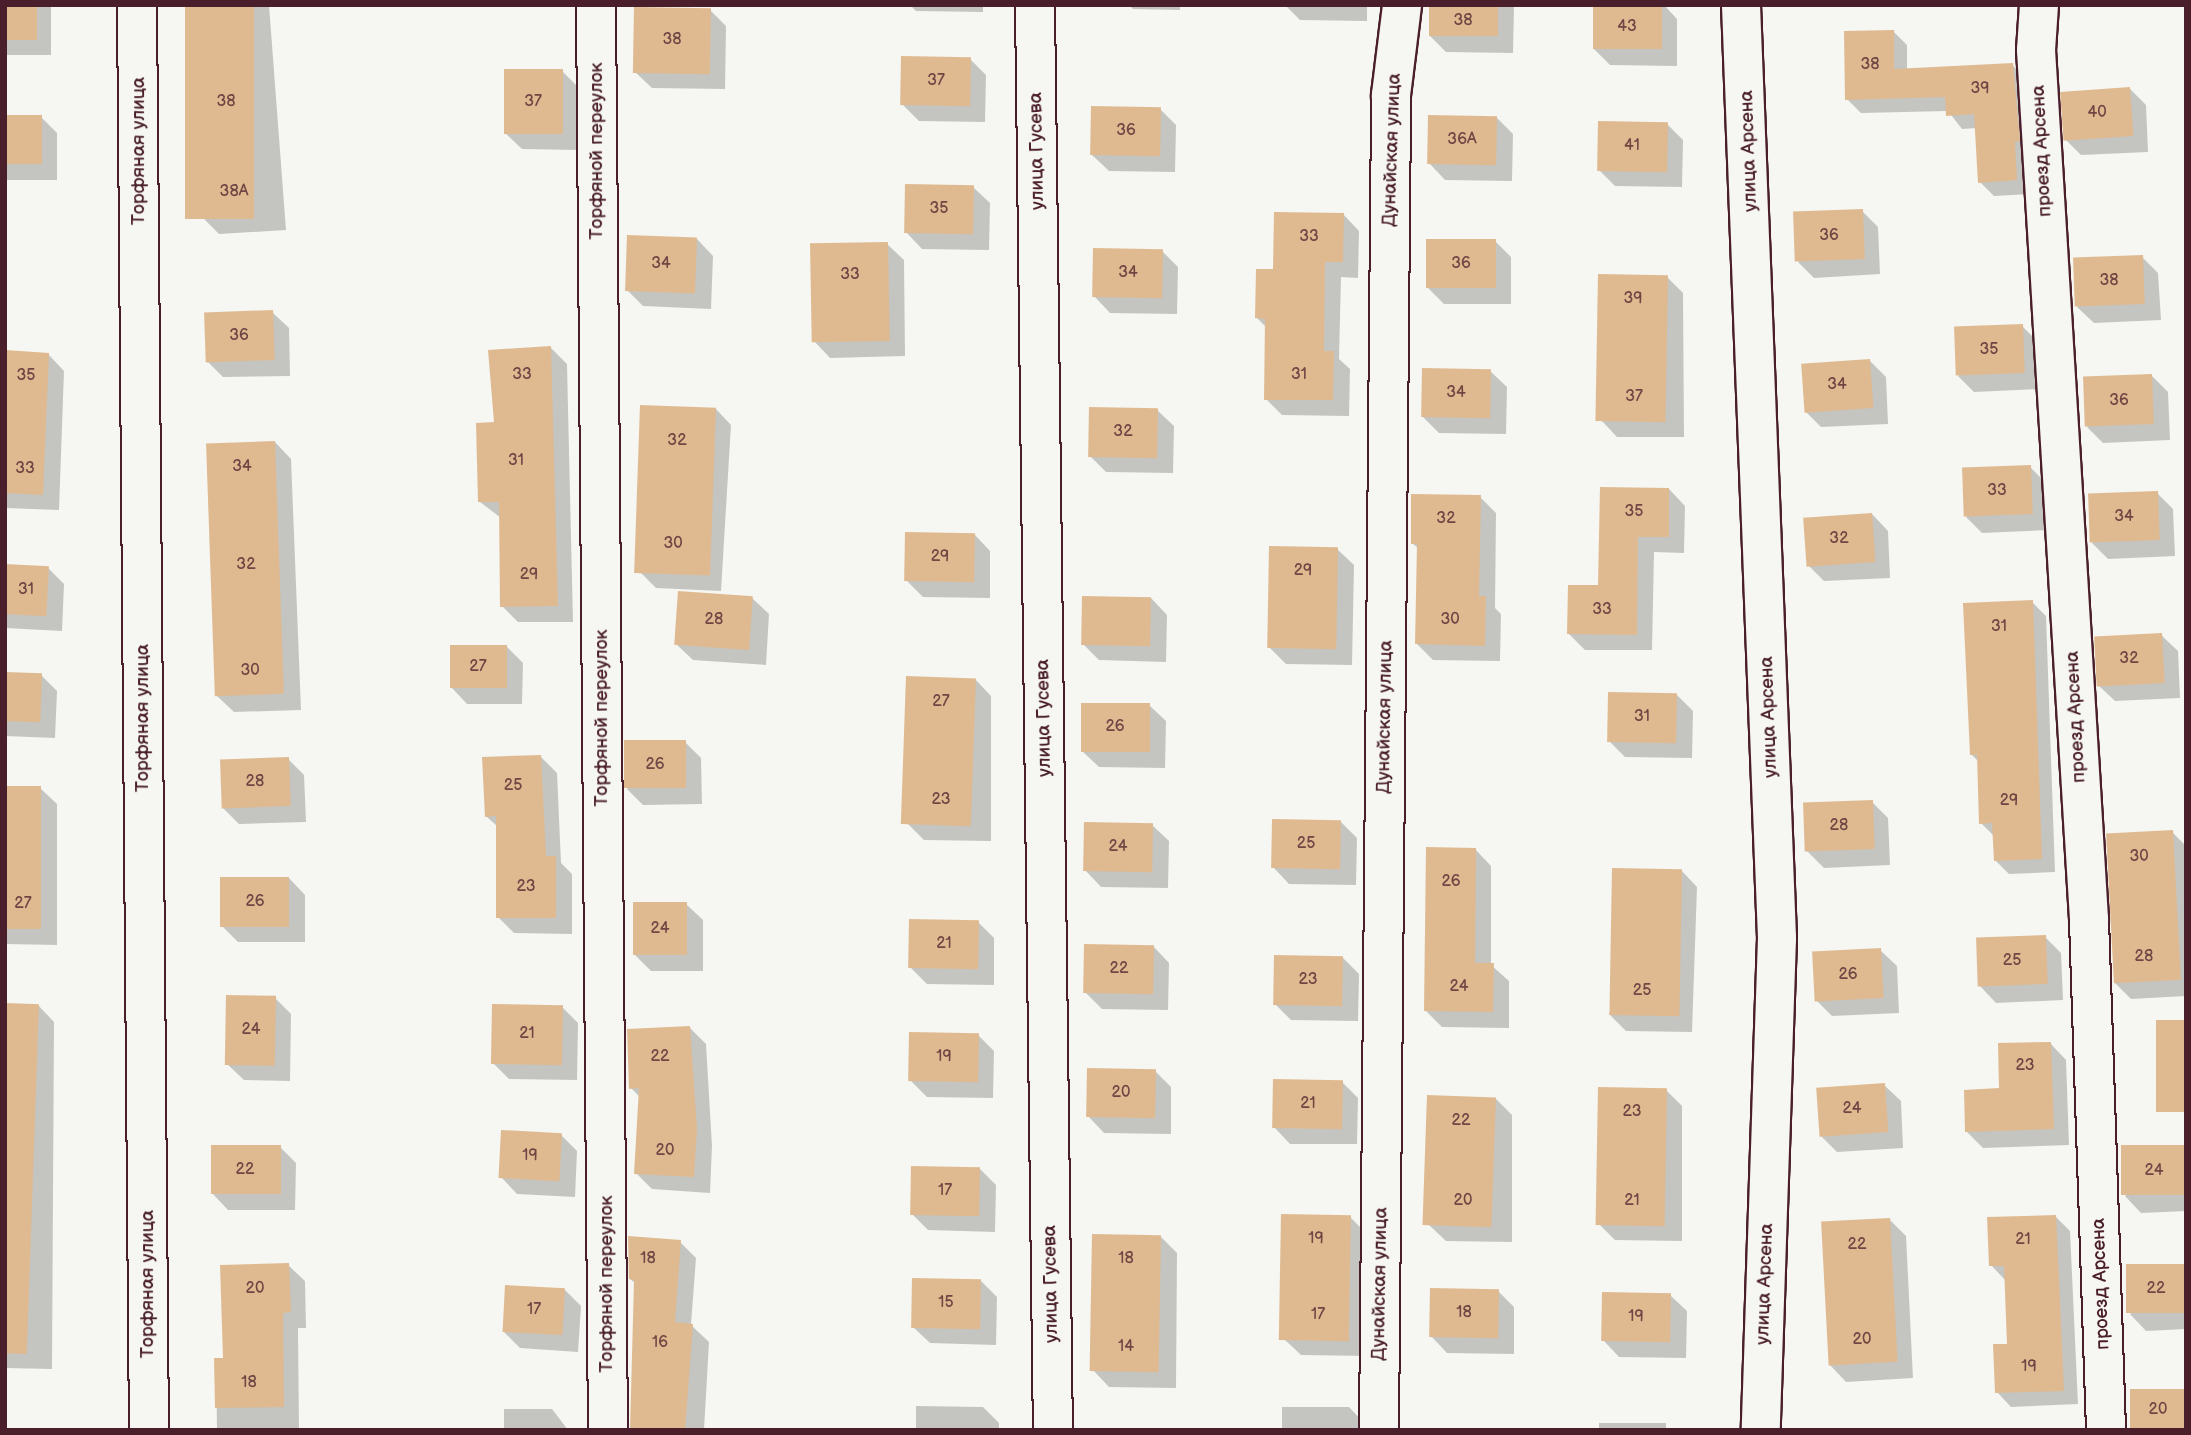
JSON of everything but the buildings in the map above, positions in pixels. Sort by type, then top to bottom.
[{"type":"street","name":"Торфяная улица","points":[[137,5],[149,1430]]},
{"type":"street","name":"Торфяной переулок","points":[[596,5],[608,1430]]},
{"type":"street","name":"улица Гусева","points":[[1035,5],[1053,1430]]},
{"type":"street","name":"Дунайская улица","points":[[1379,1430],[1391,95],[1402,5]]},
{"type":"street","name":"улица Арсена","points":[[1741,5],[1777,938],[1760,1430]]},
{"type":"street","name":"проезд Арсена","points":[[2039,5],[2036,64],[2089,920],[2106,1430]]}]
